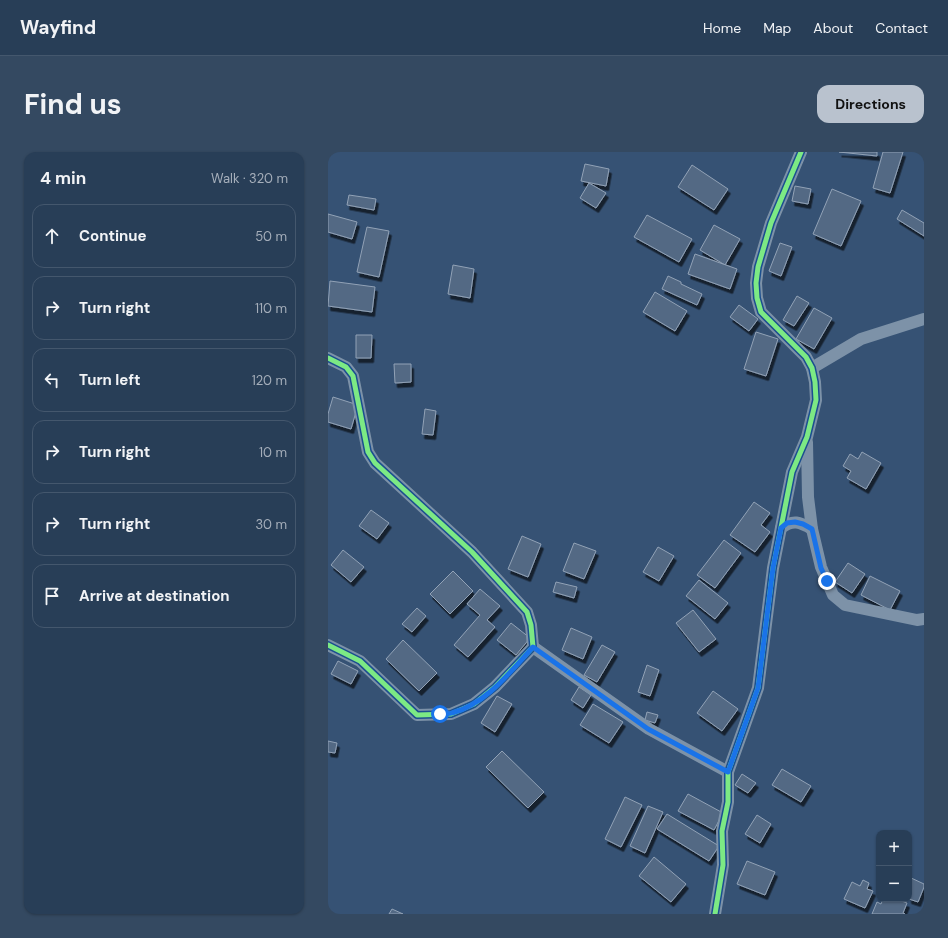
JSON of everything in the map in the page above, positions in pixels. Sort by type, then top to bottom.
[{"type":"street","points":[[715,914],[723,865],[722,831],[728,802],[728,772],[758,688],[773,568],[792,472],[807,437],[816,400],[815,382],[812,368],[806,357],[761,312],[757,298],[756,283],[758,267],[771,223],[801,152]]},
{"type":"street","points":[[812,368],[861,339],[924,319]]},
{"type":"street","points":[[328,358],[346,367],[353,376],[368,452],[375,462],[472,552],[527,612],[531,625],[533,647],[495,687],[474,704],[451,714],[417,715],[360,661],[328,645]]},
{"type":"street","points":[[807,437],[808,497],[812,529],[821,568],[833,595],[845,605],[917,620],[924,619]]},
{"type":"street","points":[[790,486],[808,497]]},
{"type":"street","points":[[781,528],[787,523],[795,522],[812,529]]},
{"type":"street","points":[[533,647],[648,729],[728,772]]},
{"type":"building","points":[[839,152],[877,152],[877,156]]},
{"type":"building","points":[[883,152],[903,152],[890,193],[873,188]]},
{"type":"building","points":[[585,164],[609,169],[606,186],[581,181]]},
{"type":"building","points":[[692,165],[728,189],[714,210],[678,187]]},
{"type":"building","points":[[589,183],[606,193],[596,208],[580,198]]},
{"type":"building","points":[[795,186],[811,189],[808,204],[792,201]]},
{"type":"building","points":[[832,189],[861,201],[841,246],[813,234]]},
{"type":"building","points":[[349,195],[376,199],[374,210],[347,205]]},
{"type":"building","points":[[902,210],[924,223],[924,236],[897,219]]},
{"type":"building","points":[[328,214],[357,222],[352,239],[328,232]]},
{"type":"building","points":[[647,215],[692,239],[679,262],[634,237]]},
{"type":"building","points":[[714,225],[740,239],[725,265],[700,250]]},
{"type":"building","points":[[367,227],[389,231],[379,277],[357,272]]},
{"type":"building","points":[[780,243],[792,247],[781,276],[769,271]]},
{"type":"building","points":[[695,254],[737,269],[730,289],[688,274]]},
{"type":"building","points":[[453,265],[474,269],[470,298],[448,294]]},
{"type":"building","points":[[668,276],[702,294],[697,305],[662,289]]},
{"type":"building","points":[[330,281],[375,287],[372,312],[328,306]]},
{"type":"building","points":[[655,292],[687,311],[675,331],[643,312]]},
{"type":"building","points":[[797,296],[809,303],[794,326],[783,320]]},
{"type":"building","points":[[739,305],[758,319],[749,331],[730,317]]},
{"type":"building","points":[[814,308],[832,318],[814,349],[796,339]]},
{"type":"building","points":[[756,332],[778,339],[766,376],[744,369]]},
{"type":"building","points":[[356,335],[372,335],[371,358],[356,358]]},
{"type":"building","points":[[394,364],[411,364],[411,382],[395,383]]},
{"type":"building","points":[[333,397],[358,405],[351,429],[328,422],[328,414]]},
{"type":"building","points":[[425,409],[436,411],[433,435],[422,434]]},
{"type":"building","points":[[862,452],[881,463],[866,489],[847,478],[851,471],[843,466],[850,454],[858,459]]},
{"type":"building","points":[[754,502],[770,513],[761,525],[770,532],[755,552],[730,535]]},
{"type":"building","points":[[371,510],[389,523],[377,539],[359,526]]},
{"type":"building","points":[[522,536],[541,544],[528,577],[508,569]]},
{"type":"building","points":[[724,540],[741,553],[715,588],[697,575]]},
{"type":"building","points":[[574,543],[596,551],[584,579],[563,571]]},
{"type":"building","points":[[658,547],[674,556],[659,581],[643,572]]},
{"type":"building","points":[[343,550],[364,567],[351,582],[331,565]]},
{"type":"building","points":[[848,563],[865,574],[852,593],[835,582]]},
{"type":"building","points":[[453,571],[473,591],[450,614],[430,594]]},
{"type":"building","points":[[870,576],[900,591],[890,610],[861,595]]},
{"type":"building","points":[[699,580],[728,603],[715,619],[686,596]]},
{"type":"building","points":[[556,582],[577,587],[574,598],[553,592]]},
{"type":"building","points":[[480,589],[500,606],[487,620],[495,627],[468,657],[454,645],[480,615],[467,604]]},
{"type":"building","points":[[417,608],[426,616],[412,632],[402,624]]},
{"type":"building","points":[[693,610],[716,639],[699,652],[676,623]]},
{"type":"building","points":[[511,623],[530,638],[516,655],[497,640]]},
{"type":"building","points":[[571,628],[592,637],[583,659],[562,650]]},
{"type":"building","points":[[403,640],[437,673],[419,691],[386,659]]},
{"type":"building","points":[[602,645],[615,652],[597,682],[584,675]]},
{"type":"building","points":[[338,661],[358,671],[351,684],[331,674]]},
{"type":"building","points":[[647,665],[659,670],[650,696],[638,692]]},
{"type":"building","points":[[579,687],[591,695],[583,708],[571,700]]},
{"type":"building","points":[[713,691],[738,709],[722,731],[697,713]]},
{"type":"building","points":[[497,696],[512,704],[495,732],[481,723]]},
{"type":"building","points":[[593,704],[623,722],[609,743],[580,725]]},
{"type":"building","points":[[647,712],[658,715],[655,723],[645,720]]},
{"type":"building","points":[[328,741],[337,743],[335,753],[328,752]]},
{"type":"building","points":[[502,751],[544,792],[528,808],[486,767]]},
{"type":"building","points":[[782,769],[811,786],[801,802],[772,785]]},
{"type":"building","points":[[742,774],[756,783],[748,793],[735,785]]},
{"type":"building","points":[[688,794],[723,813],[714,830],[678,811]]},
{"type":"building","points":[[625,797],[642,805],[621,847],[605,839]]},
{"type":"building","points":[[648,806],[663,812],[645,853],[630,846]]},
{"type":"building","points":[[667,814],[719,846],[709,861],[657,829]]},
{"type":"building","points":[[757,815],[771,824],[760,843],[745,834]]},
{"type":"building","points":[[654,857],[686,884],[671,902],[639,876]]},
{"type":"building","points":[[747,861],[775,872],[765,895],[737,884]]},
{"type":"building","points":[[912,878],[924,884],[918,902],[912,900]]},
{"type":"building","points":[[863,880],[869,883],[867,889],[873,891],[865,908],[844,899],[852,882],[860,886]]},
{"type":"building","points":[[877,902],[881,904],[882,902],[907,903],[903,913],[905,914],[872,914]]},
{"type":"building","points":[[392,909],[403,914],[389,914]]},
{"type":"cycle path","points":[[715,914],[723,865],[722,831],[728,802],[728,772],[758,688],[773,568],[792,472],[807,437],[816,400],[815,382],[812,368],[806,357],[761,312],[757,298],[756,283],[758,267],[771,223],[801,152]]},
{"type":"cycle path","points":[[328,358],[346,367],[353,376],[368,452],[375,463],[472,552],[527,612],[531,625],[533,647],[495,687],[474,704],[451,714],[417,715],[360,661],[328,645]]},
{"type":"route","points":[[440,714],[451,714],[474,704],[495,687],[533,647],[648,729],[728,772],[758,688],[773,568],[781,528],[787,523],[795,522],[812,529],[821,568],[827,581]]}]
